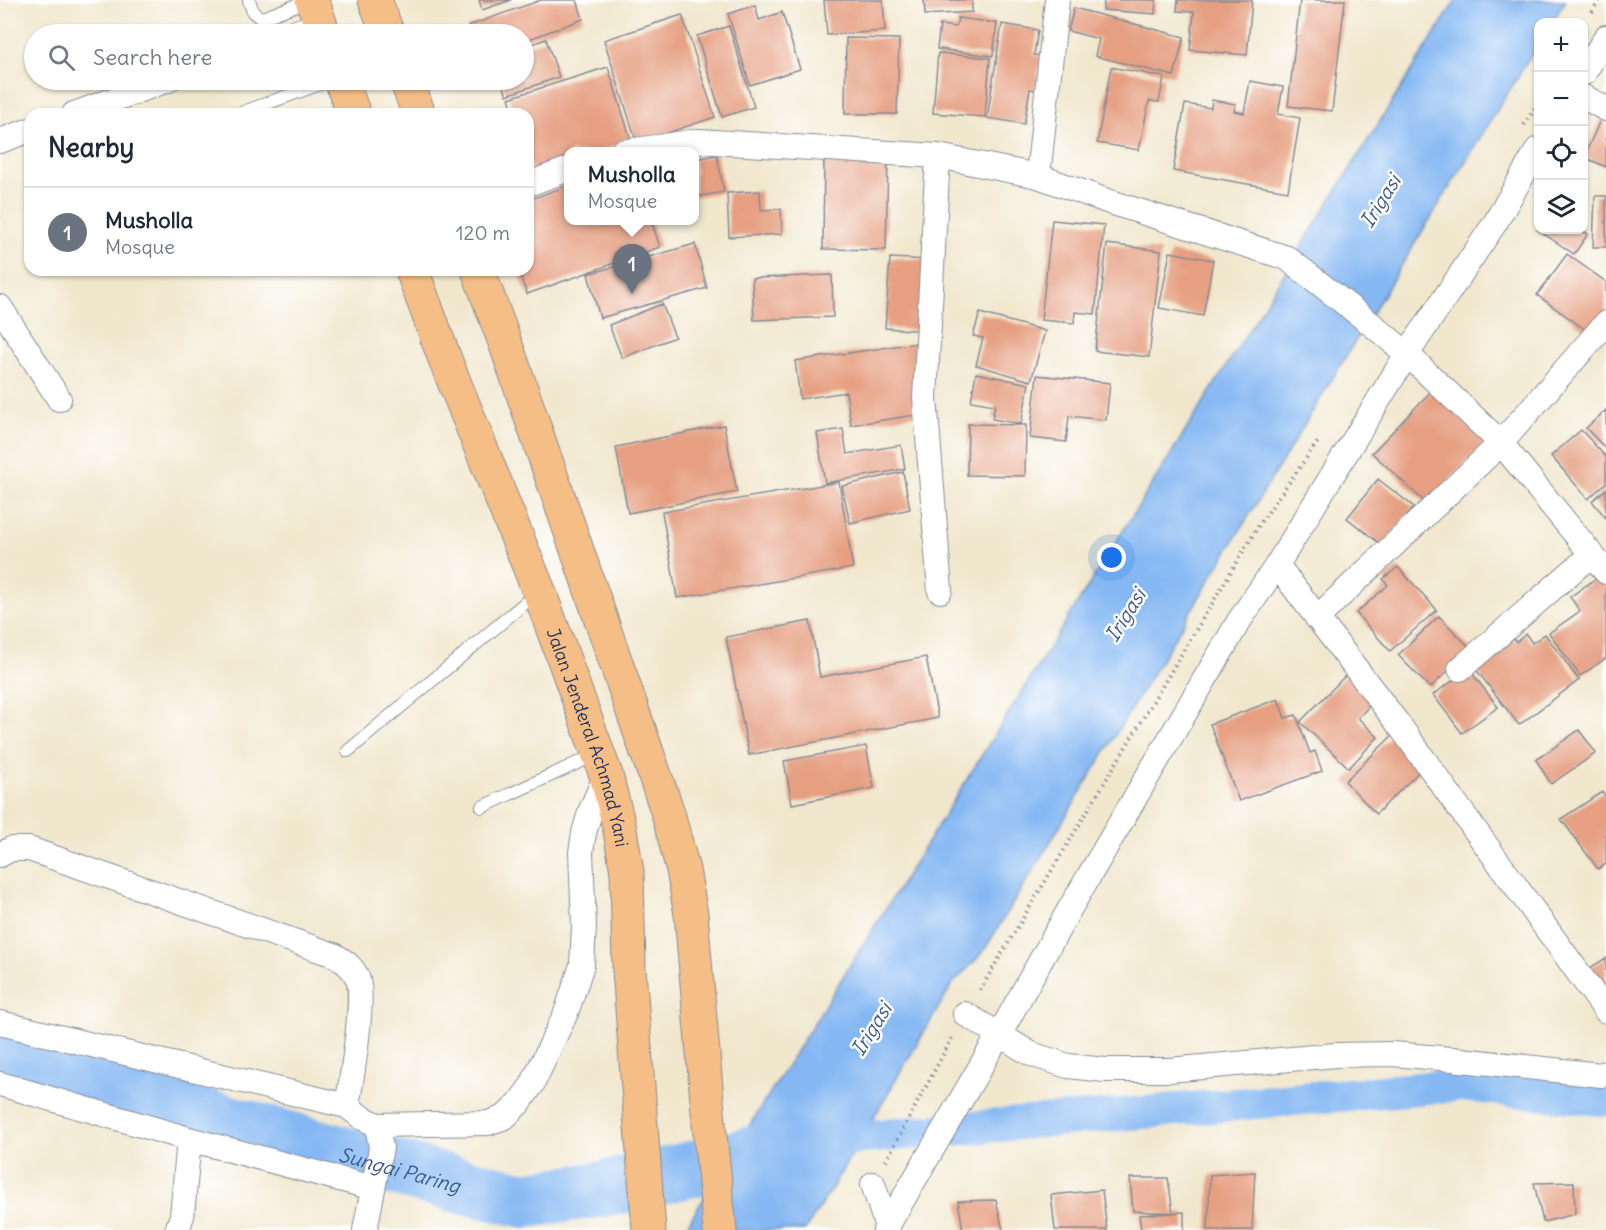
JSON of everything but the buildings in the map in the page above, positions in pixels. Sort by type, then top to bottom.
[{"type":"highway","points":[[375,0],[384,24]]},
{"type":"highway","points":[[345,90],[352,108]]},
{"type":"highway","points":[[410,90],[417,108]]},
{"type":"highway","name":"Jalan Jenderal Achmad Yani","points":[[414,276],[446,362],[539,591],[602,764],[620,830],[627,872],[629,970],[649,1230]]},
{"type":"highway","points":[[480,276],[668,813],[683,870],[692,914],[720,1230]]},
{"type":"street","points":[[1038,176],[1057,0]]},
{"type":"street","points":[[1585,72],[1606,37]]},
{"type":"street","points":[[91,108],[140,90]]},
{"type":"street","points":[[1588,99],[1606,109]]},
{"type":"street","points":[[0,141],[24,132]]},
{"type":"street","points":[[657,147],[698,141],[938,156],[1038,176],[1107,201],[1287,258],[1376,327],[1501,443],[1599,563],[1460,669]]},
{"type":"street","points":[[938,156],[925,398],[940,591]]},
{"type":"street","points":[[887,1229],[1075,900],[1233,631],[1277,565],[1407,354],[1495,223],[1534,157]]},
{"type":"street","points":[[534,182],[564,171]]},
{"type":"street","points":[[0,307],[59,399]]},
{"type":"street","points":[[1317,618],[1501,443],[1606,322]]},
{"type":"street","points":[[1277,565],[1402,729],[1606,1011]]},
{"type":"street","points":[[379,1136],[488,1123],[506,1117],[532,1085],[566,1013],[582,965],[584,926],[581,852],[602,764]]},
{"type":"street","points":[[0,855],[11,849],[28,849],[334,955],[348,963],[358,978],[361,993],[347,1106]]},
{"type":"street","points":[[965,1014],[1031,1054],[1068,1066],[1105,1070],[1169,1070],[1336,1055],[1392,1054],[1601,1075],[1606,1073]]},
{"type":"street","points":[[0,1023],[347,1106],[379,1136],[365,1230]]},
{"type":"street","points":[[0,1084],[189,1139],[374,1181]]},
{"type":"street","points":[[177,1230],[182,1216],[189,1139]]},
{"type":"street","points":[[873,1184],[887,1229]]},
{"type":"lane","points":[[249,0],[253,12],[259,17],[312,19]]},
{"type":"lane","points":[[254,108],[304,90]]},
{"type":"lane","points":[[348,752],[539,591]]},
{"type":"lane","points":[[482,807],[602,764]]},
{"type":"water","name":"Irigasi","points":[[1456,0],[1566,0],[1555,18],[1534,18],[1534,50],[982,954],[953,983],[805,1230],[684,1230]]},
{"type":"waterway","name":"Sungai Paring","points":[[0,1061],[454,1184],[525,1200],[616,1187],[771,1150]]},
{"type":"waterway","points":[[819,1141],[1458,1085],[1606,1100]]},
{"type":"place","name":"Musholla","points":[[632,294]]}]
